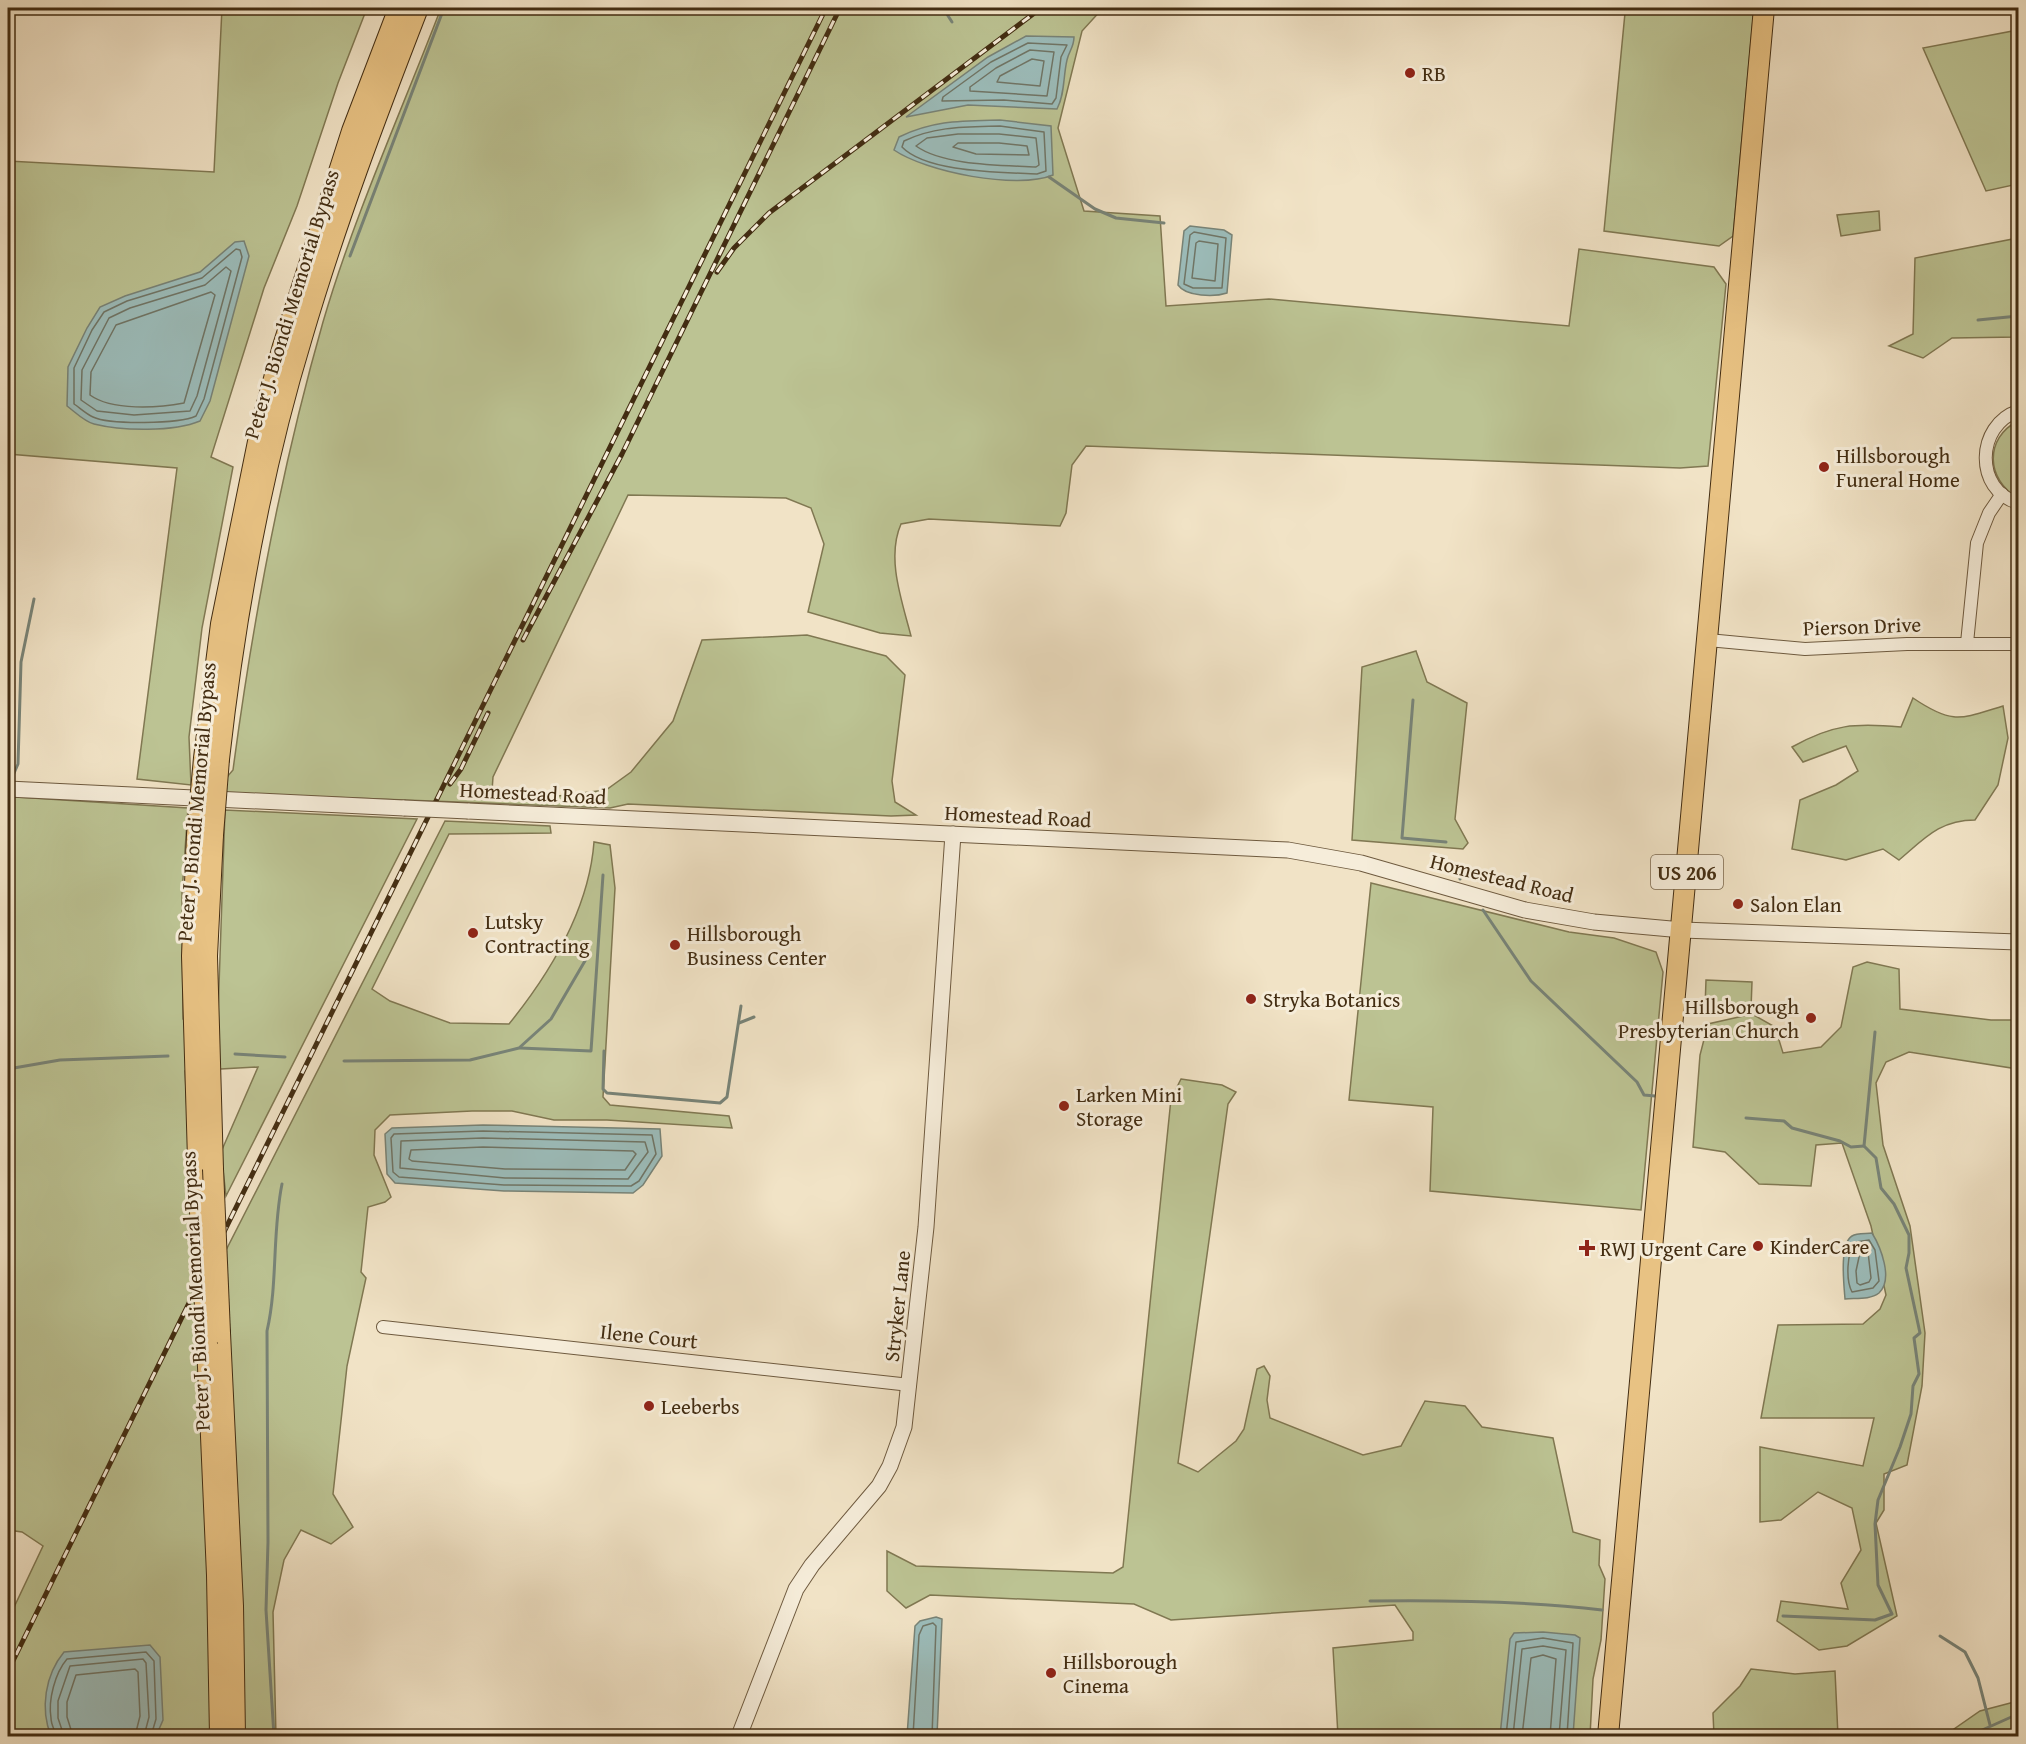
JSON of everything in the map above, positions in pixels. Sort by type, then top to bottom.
[{"type":"main road","name":"Peter J. Biondi Memorial Bypass","points":[[235,1737],[233,1606],[214,1338],[199,1193],[192,956],[205,835],[220,624],[262,422],[286,335],[352,131],[399,8]]},
{"type":"main road","name":"Peter J. Biondi Memorial Bypass","points":[[211,758],[227,688],[248,556],[287,388],[352,182],[418,8]]},
{"type":"main road","name":"US 206","points":[[1608,1737],[1764,8]]},
{"type":"main road","name":"Peter J. Biondi Memorial Bypass","points":[[205,835],[213,1169],[220,1737]]},
{"type":"street","points":[[2019,411],[2001,421],[1991,434],[1985,449],[1985,466],[1991,482],[2002,494],[2019,503]]},
{"type":"street","points":[[1967,643],[1977,543],[1985,521],[2002,494]]},
{"type":"street","name":"Pierson Drive","points":[[1708,640],[1805,649],[1967,643],[2019,644]]},
{"type":"street","name":"Homestead Road","points":[[8,789],[1307,852],[1378,867],[1558,917],[1682,930],[2019,942]]},
{"type":"street","name":"Stryker Lane","points":[[739,1737],[796,1589],[812,1565],[867,1502],[890,1467],[904,1426],[926,1227],[953,834]]},
{"type":"street","name":"Ilene Court","points":[[383,1327],[910,1385]]},
{"type":"green space","points":[[222,8],[367,8],[338,83],[297,206],[264,288],[211,457],[233,467],[202,628],[189,737],[191,785],[137,779],[177,468],[8,454],[8,161],[214,172]]},
{"type":"green space","points":[[441,8],[1103,8],[1082,31],[1058,128],[1084,211],[1160,216],[1166,306],[1269,299],[1569,326],[1579,249],[1714,267],[1726,284],[1708,466],[1680,468],[1086,446],[1072,465],[1066,513],[1060,526],[929,519],[901,524],[897,537],[895,565],[911,636],[880,633],[808,612],[824,544],[811,508],[786,498],[628,495],[493,777],[492,791],[558,796],[606,790],[631,772],[673,721],[702,640],[807,635],[886,656],[905,675],[892,781],[895,802],[916,815],[891,816],[628,804],[610,808],[225,793],[227,777],[233,770],[259,601],[281,489],[323,322],[364,203]]},
{"type":"green space","points":[[1637,8],[1754,8],[1733,236],[1719,246],[1604,231],[1625,13],[1637,11]]},
{"type":"green space","points":[[2018,30],[2018,184],[1986,191],[1923,48]]},
{"type":"green space","points":[[1879,211],[1880,230],[1841,236],[1837,215]]},
{"type":"green space","points":[[2018,238],[2018,337],[1952,338],[1923,358],[1889,346],[1913,334],[1915,258]]},
{"type":"green space","points":[[2018,421],[2018,498],[2000,481],[1993,459],[1999,438],[2007,428]]},
{"type":"green space","points":[[1416,651],[1427,682],[1467,703],[1455,819],[1468,843],[1463,849],[1352,840],[1362,667]]},
{"type":"green space","points":[[1913,698],[1938,712],[1957,717],[2003,706],[2008,738],[1998,785],[1975,820],[1952,823],[1942,827],[1899,860],[1883,849],[1846,860],[1792,849],[1800,800],[1836,785],[1858,771],[1846,746],[1803,762],[1792,747],[1820,734],[1845,727],[1870,725],[1901,727]]},
{"type":"green space","points":[[16,797],[188,808],[182,893],[183,1019],[218,1015],[225,810],[417,819],[226,1196],[221,1152],[258,1067],[185,1071],[197,1307],[445,821],[550,826],[551,833],[449,834],[372,989],[390,1001],[450,1023],[509,1024],[539,983],[565,939],[585,891],[594,842],[610,845],[615,888],[603,1097],[610,1105],[729,1116],[732,1128],[607,1120],[554,1120],[512,1111],[472,1111],[390,1115],[375,1130],[374,1155],[391,1197],[385,1202],[368,1207],[361,1272],[366,1278],[347,1366],[333,1494],[353,1527],[331,1544],[301,1530],[284,1560],[273,1612],[276,1736],[8,1736],[8,1620],[43,1546],[22,1532],[8,1530],[8,799]]},
{"type":"green space","points":[[1371,883],[1569,932],[1614,938],[1656,952],[1663,972],[1641,1210],[1430,1191],[1433,1107],[1349,1100]]},
{"type":"green space","points":[[1867,962],[1899,969],[1900,1009],[1991,1020],[2018,1020],[2018,1069],[1909,1052],[1886,1062],[1876,1083],[1883,1145],[1910,1226],[1925,1333],[1922,1386],[1907,1465],[1884,1474],[1884,1510],[1876,1523],[1897,1616],[1847,1646],[1819,1650],[1777,1621],[1781,1601],[1848,1609],[1841,1583],[1861,1550],[1852,1508],[1818,1492],[1781,1520],[1760,1522],[1760,1447],[1863,1466],[1874,1418],[1761,1418],[1778,1325],[1863,1324],[1880,1309],[1886,1295],[1871,1226],[1842,1143],[1816,1145],[1811,1186],[1759,1184],[1725,1152],[1693,1147],[1700,1055],[1708,1024],[1752,1014],[1775,1027],[1783,1053],[1821,1047],[1841,1027],[1853,967]]},
{"type":"green space","points":[[1706,980],[1752,982],[1751,1009],[1705,1008]]},
{"type":"green space","points":[[1181,1079],[1222,1085],[1236,1092],[1228,1104],[1178,1463],[1198,1472],[1236,1441],[1244,1429],[1257,1369],[1264,1366],[1270,1376],[1267,1400],[1270,1418],[1363,1455],[1401,1446],[1425,1401],[1465,1406],[1482,1427],[1553,1438],[1573,1532],[1600,1540],[1599,1565],[1605,1579],[1601,1640],[1593,1679],[1590,1736],[1338,1736],[1333,1648],[1413,1640],[1413,1632],[1395,1605],[1171,1620],[1134,1604],[930,1595],[906,1608],[887,1591],[887,1551],[916,1566],[1113,1573],[1123,1567],[1171,1099]]},
{"type":"green space","points":[[1751,1669],[1795,1674],[1835,1671],[1838,1736],[1714,1736],[1713,1713],[1740,1686]]},
{"type":"green space","points":[[2018,1701],[2018,1736],[1944,1736],[1980,1711]]},
{"type":"water","points":[[1026,36],[1074,37],[1057,109],[968,105],[906,117],[988,57]]},
{"type":"water","points":[[1000,120],[1051,126],[1053,175],[1017,181],[972,176],[927,165],[894,150],[899,137],[924,127],[948,122]]},
{"type":"water","points":[[1190,226],[1224,230],[1232,235],[1227,293],[1194,294],[1178,285],[1184,231]]},
{"type":"water","points":[[244,241],[249,256],[210,401],[200,421],[162,429],[119,428],[91,423],[67,406],[68,367],[100,307],[125,296],[200,272],[235,242]]},
{"type":"water","points":[[483,1125],[660,1129],[662,1156],[643,1185],[633,1193],[504,1191],[395,1183],[387,1174],[385,1134],[392,1128]]},
{"type":"water","points":[[1872,1233],[1884,1263],[1883,1287],[1879,1293],[1871,1297],[1845,1299],[1843,1265],[1845,1247],[1852,1236]]},
{"type":"water","points":[[936,1617],[942,1619],[937,1736],[907,1736],[915,1626],[920,1621]]},
{"type":"water","points":[[1543,1632],[1575,1635],[1580,1638],[1573,1736],[1500,1736],[1510,1639],[1514,1633]]},
{"type":"water","points":[[150,1645],[160,1657],[163,1720],[156,1736],[51,1736],[46,1715],[46,1692],[52,1671],[64,1652]]},
{"type":"waterway","points":[[350,256],[444,8]]},
{"type":"waterway","points":[[943,8],[952,22]]},
{"type":"waterway","points":[[1049,177],[1095,209],[1116,218],[1164,223]]},
{"type":"waterway","points":[[1978,320],[2018,316]]},
{"type":"waterway","points":[[11,780],[18,764],[21,662],[34,599]]},
{"type":"waterway","points":[[1413,700],[1402,838],[1446,842]]},
{"type":"waterway","points":[[1460,879],[1461,870]]},
{"type":"waterway","points":[[520,1048],[591,1051],[603,875]]},
{"type":"waterway","points":[[1483,910],[1531,981],[1637,1082],[1644,1095],[1655,1096]]},
{"type":"waterway","points":[[344,1061],[470,1060],[519,1048],[551,1019],[589,954]]},
{"type":"waterway","points":[[604,1051],[603,1089],[607,1093],[720,1103],[727,1097],[741,1006]]},
{"type":"waterway","points":[[739,1023],[754,1017]]},
{"type":"waterway","points":[[1783,1616],[1875,1620],[1892,1614],[1878,1585],[1875,1524],[1878,1500],[1911,1414],[1913,1386],[1919,1374],[1914,1338],[1920,1333],[1906,1268],[1909,1235],[1894,1204],[1881,1188],[1876,1158],[1864,1146],[1875,1032]]},
{"type":"waterway","points":[[235,1054],[285,1057]]},
{"type":"waterway","points":[[8,1069],[60,1060],[168,1056]]},
{"type":"waterway","points":[[1746,1118],[1784,1121],[1792,1128],[1840,1141],[1851,1147],[1864,1146]]},
{"type":"waterway","points":[[274,1736],[266,1610],[267,1331],[273,1295],[277,1221],[282,1184]]},
{"type":"waterway","points":[[1370,1601],[1486,1602],[1602,1610]]},
{"type":"waterway","points":[[1940,1636],[1965,1652],[1978,1678],[1990,1725]]},
{"type":"waterway","points":[[1956,1736],[1980,1731],[2018,1714]]},
{"type":"railway","points":[[8,1671],[826,8]]},
{"type":"railway","points":[[523,640],[622,454],[840,8]]},
{"type":"railway","points":[[717,272],[734,248],[769,213],[1041,8]]},
{"type":"railway","points":[[450,784],[461,769],[488,713]]},
{"type":"place","name":"RB","points":[[1410,73]]},
{"type":"place","name":"Hillsborough Funeral Home","points":[[1824,467]]},
{"type":"place","name":"Salon Elan","points":[[1738,904]]},
{"type":"place","name":"Lutsky Contracting","points":[[473,933]]},
{"type":"place","name":"Hillsborough Business Center","points":[[675,945]]},
{"type":"place","name":"Stryka Botanics","points":[[1251,999]]},
{"type":"place","name":"Hillsborough Presbyterian Church","points":[[1811,1018]]},
{"type":"place","name":"Larken Mini Storage","points":[[1064,1106]]},
{"type":"place","name":"KinderCare","points":[[1758,1246]]},
{"type":"place","name":"RWJ Urgent Care","points":[[1587,1248]]},
{"type":"place","name":"Leeberbs","points":[[649,1406]]},
{"type":"place","name":"Hillsborough Cinema","points":[[1051,1673]]}]
